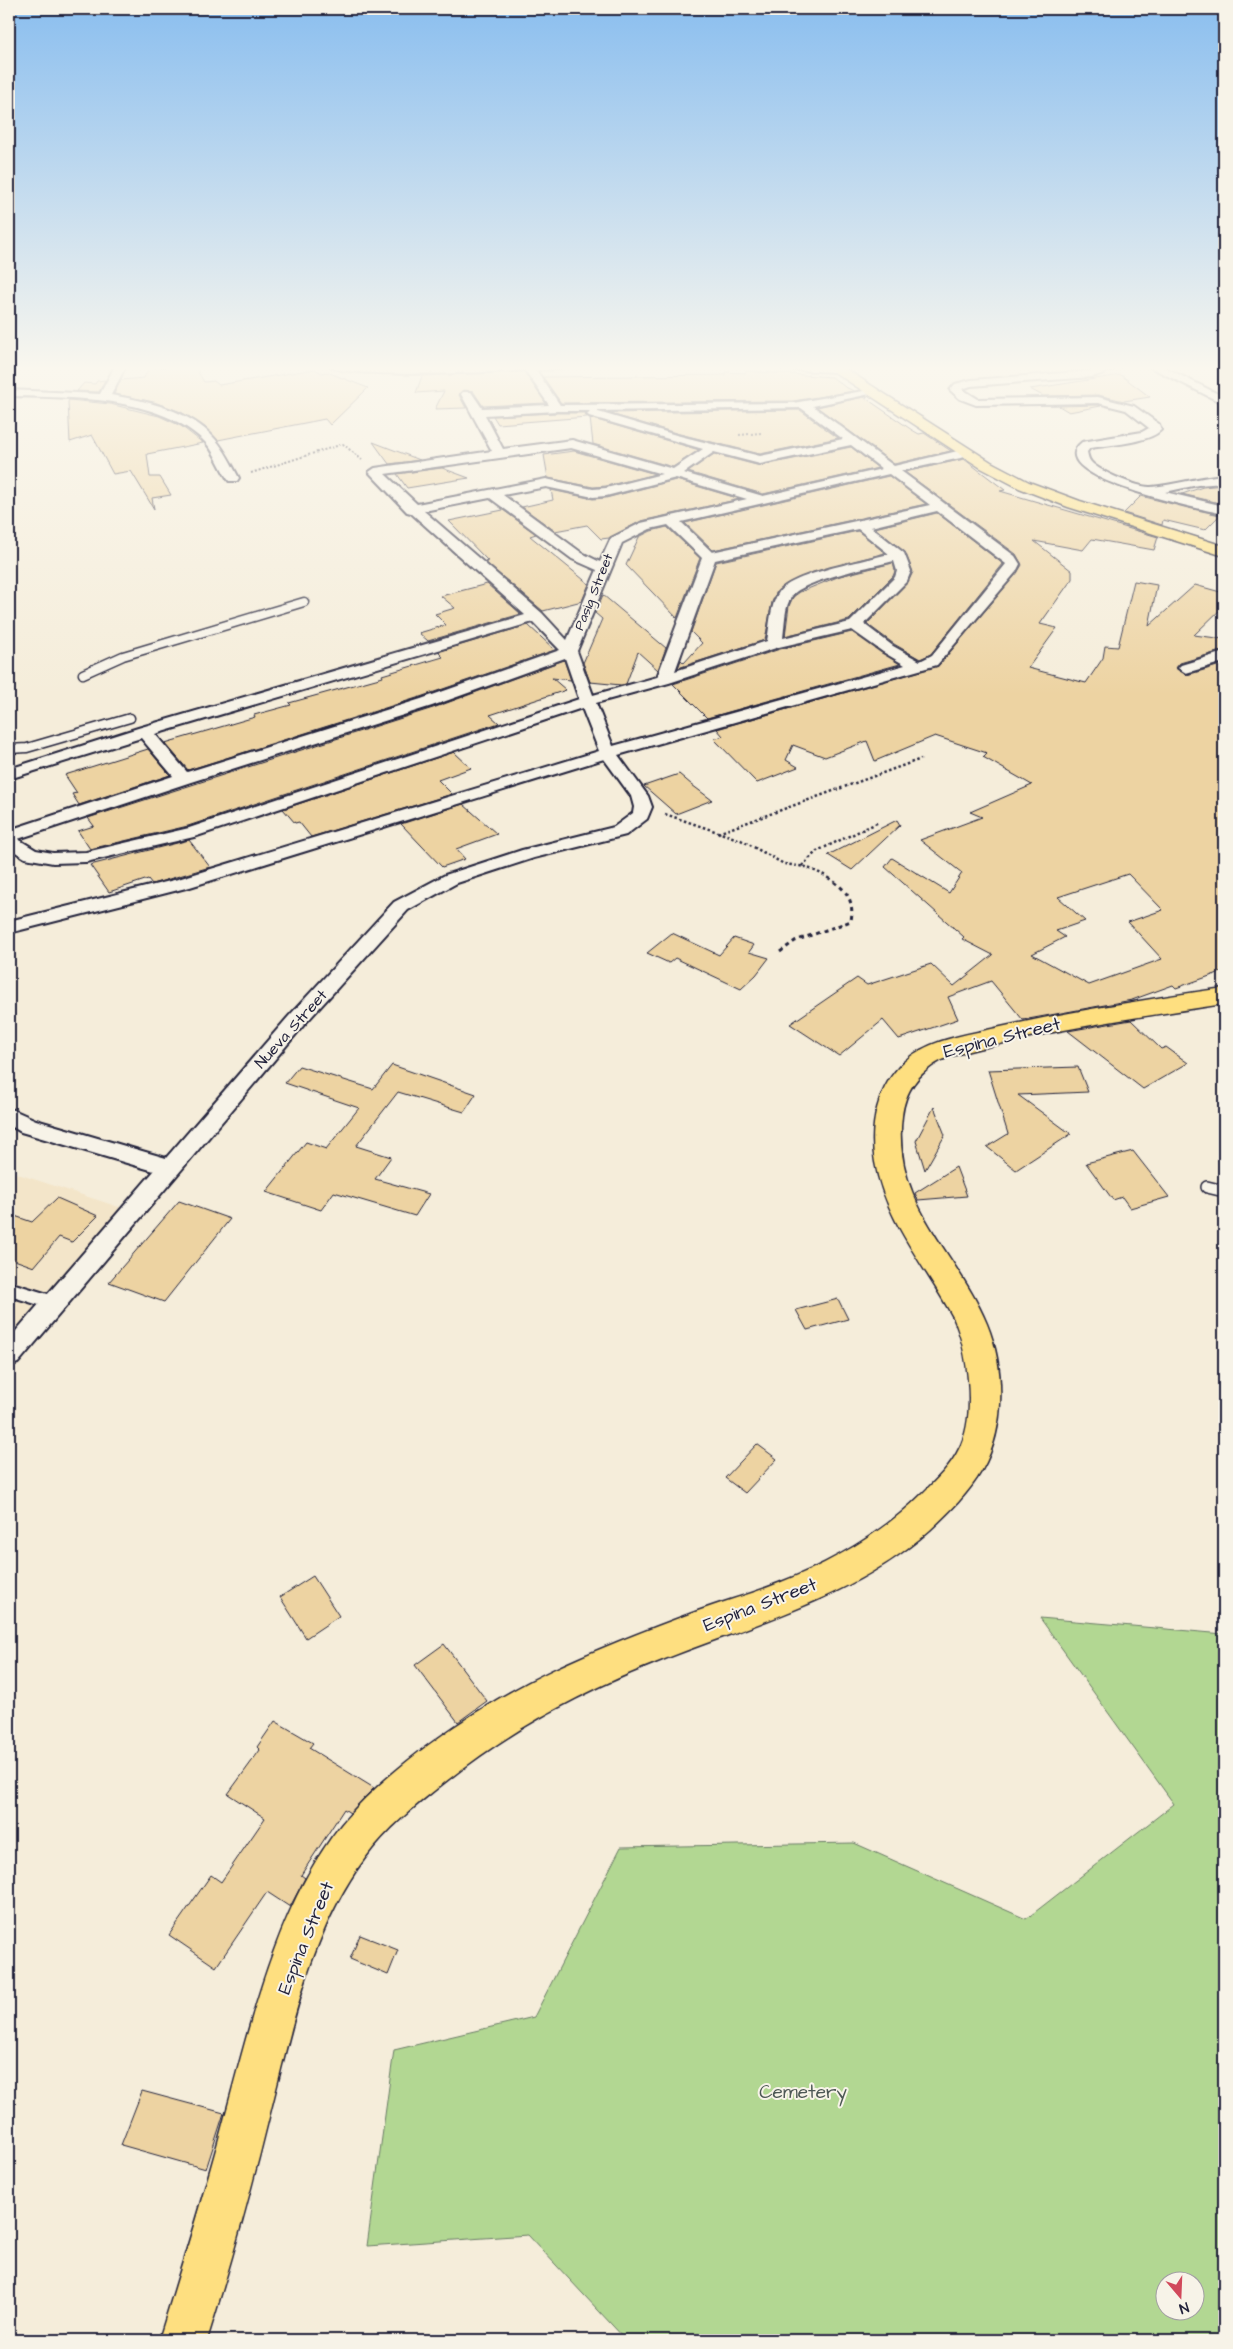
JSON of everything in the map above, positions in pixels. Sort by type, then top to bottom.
[{"type":"main road","points":[[1007,476],[1049,495],[1224,551]]},
{"type":"main road","name":"Espina Street","points":[[183,2340],[210,2261],[262,2061],[288,1973],[323,1888],[347,1850],[392,1799],[460,1746],[520,1707],[567,1683],[641,1650],[794,1595],[849,1568],[889,1544],[933,1504],[964,1470],[978,1445],[983,1417],[977,1338],[968,1315],[902,1202],[891,1178],[887,1153],[887,1124],[890,1105],[898,1085],[911,1070],[926,1058],[950,1048],[1141,1008],[1224,996]]},
{"type":"street","points":[[9,836],[184,779],[398,714],[504,677],[570,651],[537,616],[412,509],[379,476]]},
{"type":"street","points":[[412,509],[546,482],[599,493],[670,476]]},
{"type":"street","points":[[675,476],[764,500]]},
{"type":"street","name":"Pasig Street","points":[[643,807],[639,796],[608,753],[587,701],[570,651],[606,569],[612,546],[623,536],[646,526],[868,476]]},
{"type":"street","points":[[9,927],[184,884],[608,753],[918,666],[937,658],[1011,569],[1013,564],[1005,554],[899,476]]},
{"type":"street","points":[[1104,476],[1152,491],[1224,510]]},
{"type":"street","points":[[1152,491],[1198,481],[1224,479]]},
{"type":"street","points":[[493,494],[577,556],[606,569]]},
{"type":"street","points":[[708,557],[861,525],[940,506]]},
{"type":"street","points":[[671,520],[708,557]]},
{"type":"street","points":[[9,841],[31,854],[54,858],[86,857],[143,844],[233,820],[587,701],[664,680],[774,644],[855,625],[906,572],[899,556],[861,525]]},
{"type":"street","points":[[774,644],[785,595],[791,588],[812,579],[899,556]]},
{"type":"street","points":[[664,680],[708,557]]},
{"type":"street","points":[[9,774],[144,730],[537,616]]},
{"type":"street","points":[[855,625],[888,649],[918,666]]},
{"type":"street","points":[[1186,668],[1224,657]]},
{"type":"street","points":[[144,730],[184,779]]},
{"type":"street","name":"Nueva Street","points":[[9,1356],[296,1021],[402,906],[451,879],[528,854],[620,831],[641,815],[643,807]]},
{"type":"street","points":[[9,1116],[29,1126],[172,1168]]},
{"type":"lane","points":[[82,674],[132,653],[304,602]]},
{"type":"lane","points":[[9,749],[27,748],[130,718]]},
{"type":"lane","points":[[1208,1187],[1224,1191]]},
{"type":"lane","points":[[9,1290],[55,1302]]},
{"type":"path","points":[[233,478],[241,476]]},
{"type":"path","points":[[718,833],[921,759]]},
{"type":"path","points":[[643,807],[741,840],[784,864],[802,866],[824,875],[844,888],[854,909],[851,921],[795,941],[780,952]]},
{"type":"path","points":[[802,866],[817,851],[879,822]]},
{"type":"shaded area","points":[[9,1171],[125,1209],[9,1347]]},
{"type":"green space","name":"Cemetery","points":[[1040,1618],[1224,1634],[1224,2340],[626,2340],[528,2235],[367,2246],[394,2050],[534,2017],[621,1847],[854,1843],[1026,1919],[1174,1804]]},
{"type":"building","points":[[134,476],[160,477],[171,495],[152,498],[154,509]]},
{"type":"building","points":[[398,476],[463,476],[469,478],[407,488]]},
{"type":"building","points":[[548,476],[648,476],[606,486],[593,487],[548,478]]},
{"type":"building","points":[[700,476],[844,476],[763,494]]},
{"type":"building","points":[[889,476],[926,504],[713,550],[685,523]]},
{"type":"building","points":[[910,476],[986,476],[1005,490],[1000,491],[1158,537],[1154,550],[1092,539],[1083,550],[1034,541],[1072,571],[1072,579],[1040,624],[1057,628],[1028,668],[1086,683],[1103,658],[1105,646],[1118,647],[1134,581],[1157,585],[1149,626],[1195,585],[1224,593],[1224,606],[1194,635],[1224,639],[1224,650],[1180,663],[1176,668],[1187,675],[1224,664],[1224,971],[1176,988],[1173,985],[1132,1000],[1023,1020],[991,981],[948,997],[958,1019],[899,1039],[883,1020],[839,1056],[790,1024],[857,978],[867,985],[931,964],[954,986],[993,955],[962,939],[964,937],[885,867],[892,858],[949,893],[962,873],[920,840],[982,817],[970,812],[1032,785],[983,757],[987,753],[935,736],[875,761],[867,741],[825,757],[793,745],[786,760],[798,767],[757,783],[714,739],[723,736],[717,729],[938,666],[1017,573],[1022,565],[1016,554]],"holes":[[[1128,874],[1163,910],[1128,922],[1162,959],[1089,985],[1032,954],[1065,937],[1056,931],[1085,921],[1058,897]]]},
{"type":"building","points":[[676,480],[740,499],[641,521],[609,538],[601,539],[587,525],[555,531],[522,507],[553,500],[551,490],[593,499],[606,498]]},
{"type":"building","points":[[1224,485],[1224,504],[1182,494],[1203,487]]},
{"type":"building","points":[[1141,496],[1220,515],[1205,530],[1163,520],[1162,525],[1124,513]]},
{"type":"building","points":[[503,510],[536,534],[530,536],[589,584],[582,601],[543,611],[485,562],[488,561],[449,521]]},
{"type":"building","points":[[937,513],[1003,564],[931,654],[920,659],[894,644],[867,624],[908,582],[913,572],[905,552],[875,528]]},
{"type":"building","points":[[667,527],[700,558],[677,618],[626,565],[639,537],[651,531]]},
{"type":"building","points":[[858,531],[885,553],[813,572],[786,584],[777,591],[772,602],[765,640],[678,668],[681,660],[684,663],[702,643],[691,632],[716,562]]},
{"type":"building","points":[[893,563],[895,571],[893,576],[849,620],[785,636],[789,606],[793,597],[800,592],[840,576]]},
{"type":"building","points":[[487,584],[521,614],[428,641],[419,633],[446,625],[435,614],[455,608],[441,596]]},
{"type":"building","points":[[603,595],[666,648],[658,670],[638,652],[626,684],[590,682],[583,663],[602,619],[595,613]]},
{"type":"building","points":[[528,625],[555,650],[420,697],[188,770],[165,743],[255,717],[254,715],[291,705],[289,703],[383,677],[382,675],[443,657],[438,652]]},
{"type":"building","points":[[852,632],[900,664],[707,718],[673,684],[780,649]]},
{"type":"building","points":[[564,660],[571,680],[552,678],[566,690],[490,715],[499,723],[188,826],[90,849],[78,831],[94,826],[88,818],[433,708]]},
{"type":"building","points":[[148,749],[170,775],[79,805],[72,794],[77,793],[65,775]]},
{"type":"building","points":[[454,752],[471,768],[438,780],[452,794],[311,837],[299,822],[295,823],[283,809]]},
{"type":"building","points":[[679,774],[712,800],[676,814],[644,786]]},
{"type":"building","points":[[463,804],[497,834],[456,849],[465,859],[442,867],[401,824]]},
{"type":"building","points":[[897,820],[900,825],[852,870],[828,855]]},
{"type":"building","points":[[189,840],[210,867],[152,884],[148,879],[109,892],[90,865]]},
{"type":"building","points":[[672,933],[719,955],[734,938],[754,945],[749,952],[769,958],[756,975],[741,989],[675,958],[669,963],[647,953]]},
{"type":"building","points":[[1131,1020],[1161,1049],[1166,1047],[1188,1063],[1143,1089],[1068,1031]]},
{"type":"building","points":[[392,1065],[476,1094],[464,1112],[398,1092],[356,1146],[391,1157],[375,1179],[429,1194],[415,1216],[334,1192],[321,1210],[266,1192],[306,1142],[326,1149],[359,1108],[285,1083],[299,1066],[373,1089]]},
{"type":"building","points":[[1078,1067],[1088,1092],[1018,1095],[1071,1134],[1016,1170],[987,1147],[1008,1134],[988,1070]]},
{"type":"building","points":[[934,1107],[945,1135],[925,1170],[916,1141]]},
{"type":"building","points":[[1133,1151],[1169,1197],[1130,1208],[1122,1197],[1113,1200],[1086,1163]]},
{"type":"building","points":[[956,1167],[967,1196],[918,1200],[915,1193]]},
{"type":"building","points":[[57,1198],[98,1216],[72,1242],[59,1237],[34,1267],[9,1258],[9,1214],[32,1222]]},
{"type":"building","points":[[179,1201],[230,1219],[164,1302],[109,1282]]},
{"type":"building","points":[[838,1299],[848,1319],[807,1330],[796,1310]]},
{"type":"building","points":[[757,1444],[777,1459],[745,1493],[725,1478]]},
{"type":"building","points":[[313,1576],[339,1616],[306,1638],[280,1597]]},
{"type":"building","points":[[444,1644],[487,1701],[458,1722],[415,1665]]},
{"type":"building","points":[[275,1721],[313,1743],[309,1748],[374,1788],[350,1813],[344,1809],[301,1875],[305,1878],[290,1907],[267,1892],[216,1967],[169,1935],[211,1875],[221,1882],[265,1818],[228,1794],[260,1750],[257,1747]]},
{"type":"building","points":[[360,1935],[398,1950],[388,1975],[350,1959]]},
{"type":"building","points":[[142,2091],[224,2113],[206,2169],[121,2145]]}]
